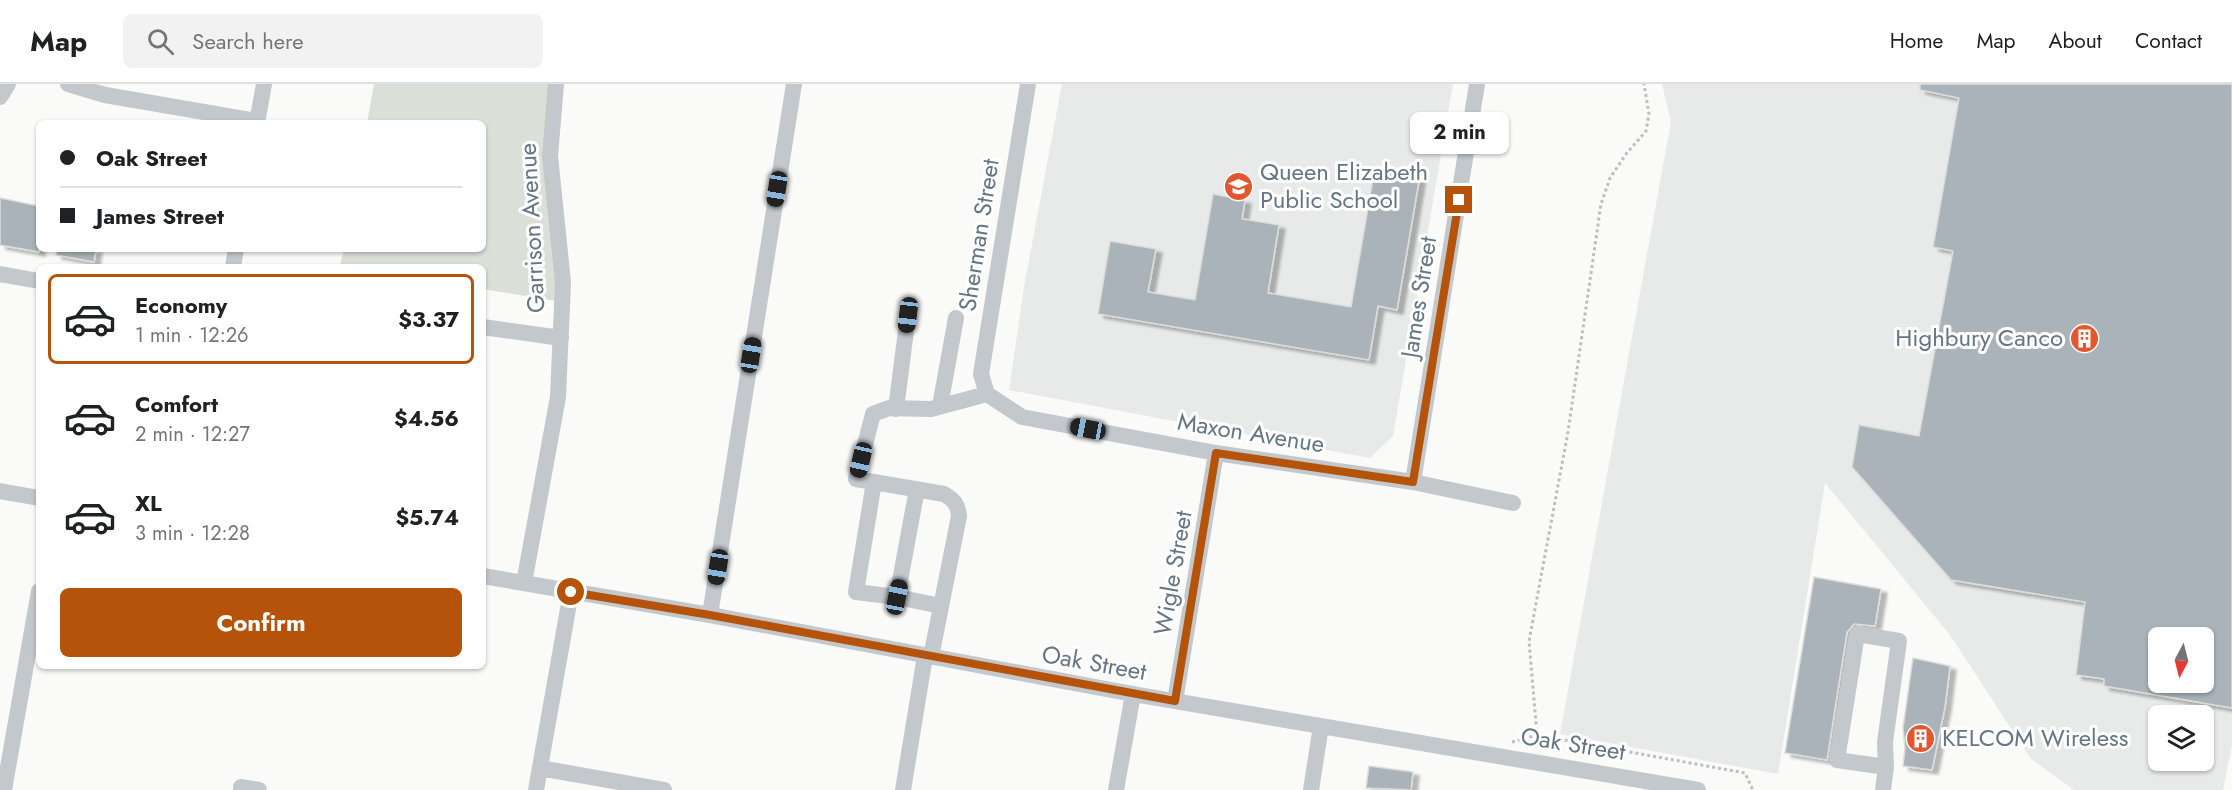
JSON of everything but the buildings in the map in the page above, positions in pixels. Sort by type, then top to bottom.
[{"type":"street","points":[[0,97],[9,84]]},
{"type":"street","points":[[68,84],[105,95],[246,120]]},
{"type":"street","points":[[257,120],[264,84]]},
{"type":"street","name":"Garrison Avenue","points":[[524,583],[558,397],[563,282],[550,156],[556,84]]},
{"type":"street","points":[[710,615],[794,84]]},
{"type":"street","name":"Sherman Street","points":[[987,394],[981,374],[1028,84]]},
{"type":"street","name":"James Street","points":[[1413,482],[1478,84]]},
{"type":"street","points":[[0,274],[36,280]]},
{"type":"street","points":[[896,408],[908,315]]},
{"type":"street","points":[[940,406],[956,318]]},
{"type":"street","points":[[486,327],[561,338]]},
{"type":"street","points":[[903,790],[928,657],[941,606],[958,506],[954,500],[944,494],[856,478],[873,414],[889,408],[931,409],[987,394]]},
{"type":"street","name":"Maxon Avenue","points":[[987,394],[1022,417],[1216,453],[1413,482],[1513,504]]},
{"type":"street","name":"Wigle Street","points":[[1175,701],[1216,453]]},
{"type":"street","points":[[874,482],[856,592],[941,606]]},
{"type":"street","points":[[897,597],[917,489]]},
{"type":"street","points":[[0,491],[36,497]]},
{"type":"street","name":"Oak Street","points":[[486,577],[710,615],[1133,694],[1658,786],[1698,790]]},
{"type":"street","points":[[536,790],[571,592]]},
{"type":"street","points":[[4,790],[36,608]]},
{"type":"street","points":[[1883,790],[1886,768],[1885,742],[1899,640],[1857,634],[1837,760],[1886,768]]},
{"type":"street","points":[[1116,790],[1133,694]]},
{"type":"street","points":[[1311,790],[1321,726]]},
{"type":"street","points":[[540,768],[664,790]]},
{"type":"street","points":[[241,790],[241,787],[259,790]]},
{"type":"path","points":[[1531,762],[1537,735],[1530,641],[1568,432],[1600,204],[1610,178],[1646,130],[1649,114],[1644,84]]},
{"type":"path","points":[[1537,735],[1745,773],[1753,790]]},
{"type":"shaded area","points":[[374,84],[556,84],[562,302],[486,289],[486,264],[340,264],[343,252],[486,252],[486,120],[368,120]]},
{"type":"shaded area","name":"Queen Elizabeth Public School","points":[[1062,84],[1453,84],[1393,436],[1370,458],[1009,390],[1024,287]]},
{"type":"shaded area","name":"Highbury Canco","points":[[1662,84],[2232,84],[2232,745],[2223,790],[2074,790],[2031,759],[1950,635],[1825,483],[1778,774],[1560,734],[1671,122]]},
{"type":"place","name":"Queen Elizabeth Public School","points":[[1239,186]]},
{"type":"place","name":"Highbury Canco","points":[[2084,338]]},
{"type":"place","name":"KELCOM Wireless","points":[[1921,738]]},
{"type":"route","points":[[571,592],[710,615],[1175,701],[1216,453],[1413,482],[1459,200]]}]
